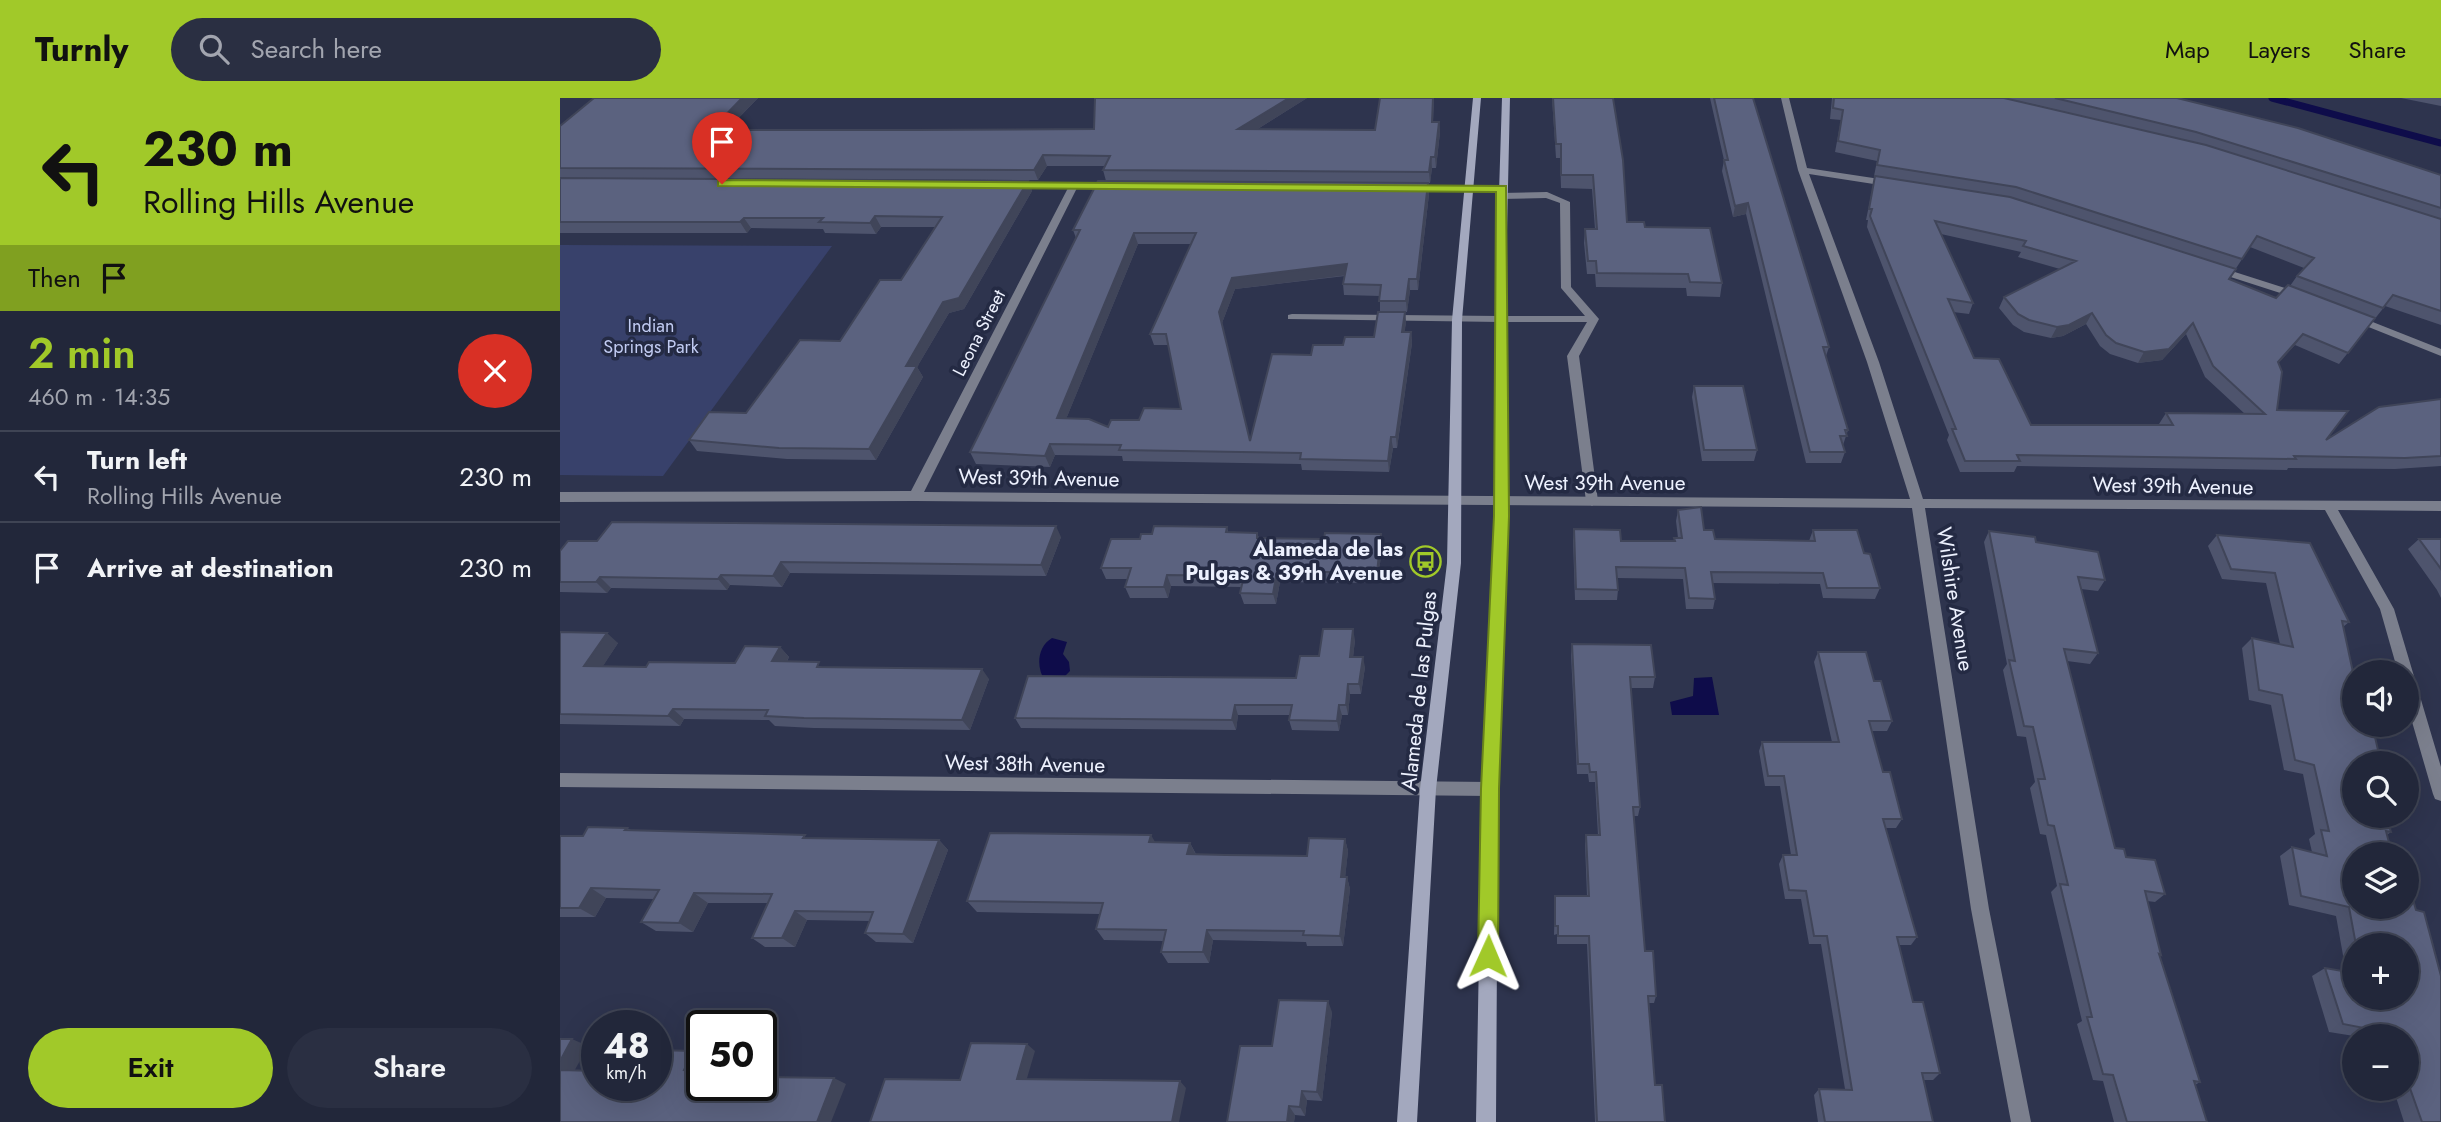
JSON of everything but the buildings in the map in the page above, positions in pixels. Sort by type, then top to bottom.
[{"type":"main road","name":"Alameda de las Pulgas","points":[[1407,1122],[1428,789],[1454,564],[1457,320],[1466,189],[1477,98]]},
{"type":"main road","points":[[1486,1122],[1490,789],[1501,502],[1500,319],[1506,98]]},
{"type":"street","name":"Wilshire Avenue","points":[[1785,98],[1803,170],[1873,362],[1918,503],[1980,908],[2021,1122]]},
{"type":"street","points":[[1803,170],[1899,185]]},
{"type":"street","points":[[1004,185],[1129,186]]},
{"type":"street","name":"Leona Street","points":[[915,496],[1074,186]]},
{"type":"street","points":[[1402,188],[1547,195],[1566,202],[1566,288],[1594,319]]},
{"type":"street","points":[[2202,265],[2305,298]]},
{"type":"street","points":[[2342,313],[2441,353]]},
{"type":"street","points":[[1292,317],[1594,319]]},
{"type":"street","points":[[1592,501],[1573,356],[1594,319]]},
{"type":"street","name":"West 39th Avenue","points":[[565,497],[915,496],[2330,508],[2441,506]]},
{"type":"street","points":[[560,509],[565,497]]},
{"type":"street","points":[[2330,508],[2387,609],[2402,660]]},
{"type":"street","points":[[2419,718],[2441,794]]},
{"type":"street","name":"West 38th Avenue","points":[[560,780],[1490,789]]},
{"type":"green space","name":"Indian Springs Park","points":[[560,245],[832,246],[663,476],[560,475]]},
{"type":"shaded area","points":[[1052,638],[1067,642],[1063,654],[1069,662],[1070,671],[1063,678],[1045,681],[1039,664],[1043,647]]},
{"type":"shaded area","points":[[1712,677],[1719,715],[1672,715],[1670,702],[1693,696],[1694,678]]},
{"type":"waterway","points":[[2272,98],[2441,143]]},
{"type":"place","name":"Alameda de las Pulgas & 39th Avenue","points":[[1426,561]]},
{"type":"route","points":[[722,184],[1502,189],[1501,516],[1490,789],[1488,956]]}]
